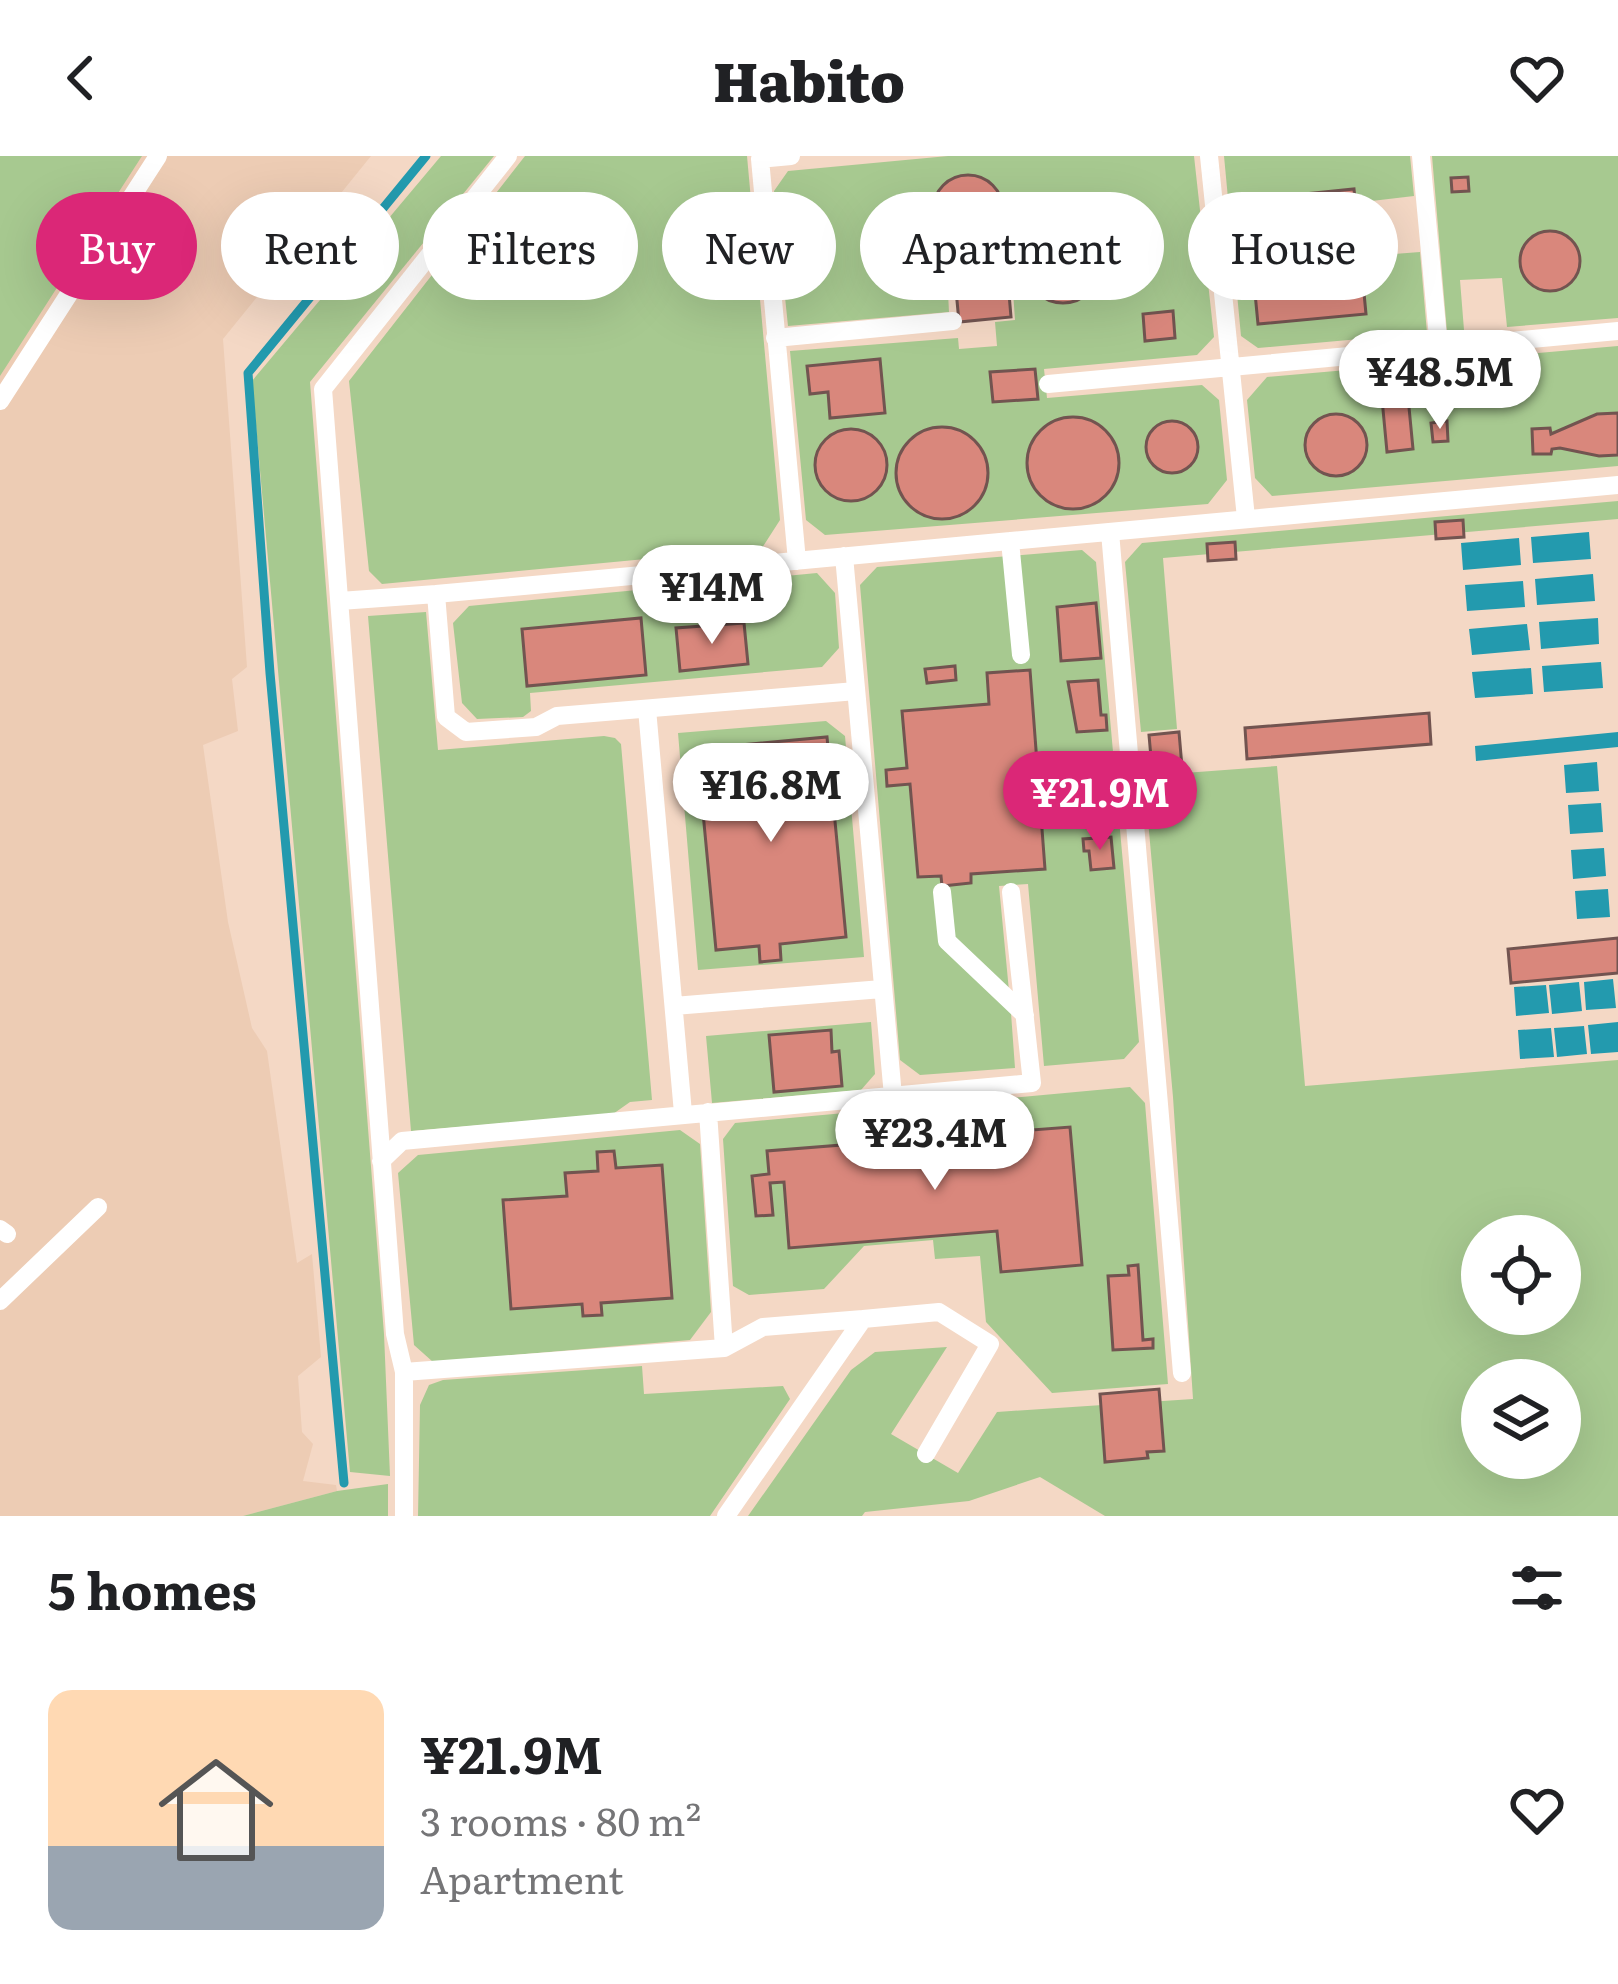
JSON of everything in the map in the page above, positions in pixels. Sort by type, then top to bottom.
[{"type":"lane","points":[[0,401],[158,156]]},
{"type":"lane","points":[[404,1516],[404,1372],[395,1334],[323,389],[508,156]]},
{"type":"lane","points":[[791,156],[760,159],[797,561]]},
{"type":"lane","points":[[1209,156],[1246,518]]},
{"type":"lane","points":[[1421,156],[1439,348]]},
{"type":"lane","points":[[775,338],[952,321]]},
{"type":"lane","points":[[1048,384],[1618,331]]},
{"type":"lane","points":[[340,602],[1618,485]]},
{"type":"lane","points":[[1110,532],[1181,1373]]},
{"type":"lane","points":[[1010,541],[1021,655]]},
{"type":"lane","points":[[844,556],[893,1096]]},
{"type":"lane","points":[[436,594],[446,717],[466,733],[536,727],[557,716],[856,691]]},
{"type":"lane","points":[[647,709],[683,1113]]},
{"type":"lane","points":[[942,892],[947,941],[1024,1015]]},
{"type":"lane","points":[[381,1161],[402,1141],[1032,1083],[1011,892]]},
{"type":"lane","points":[[674,1006],[882,989]]},
{"type":"lane","points":[[708,1112],[724,1348]]},
{"type":"lane","points":[[0,1301],[98,1207]]},
{"type":"lane","points":[[404,1372],[724,1348],[764,1328],[939,1312],[990,1344],[926,1454]]},
{"type":"lane","points":[[726,1516],[863,1319]]},
{"type":"shaded area","points":[[0,156],[371,156],[342,192],[221,192],[221,300],[255,300],[223,339],[247,667],[232,679],[238,731],[203,745],[228,922],[252,1028],[267,1051],[297,1263],[312,1254],[321,1357],[298,1376],[302,1432],[313,1444],[303,1481],[336,1485],[337,1491],[243,1516],[0,1516]]},
{"type":"green space","points":[[0,156],[142,156],[119,192],[36,192],[36,300],[49,300],[0,376]]},
{"type":"green space","points":[[441,156],[494,156],[465,192],[423,192],[423,243],[399,273],[399,206]]},
{"type":"green space","points":[[525,156],[747,156],[750,192],[662,192],[662,300],[760,300],[780,520],[762,548],[382,584],[369,571],[349,381],[423,286],[423,300],[638,300],[638,192],[497,192]]},
{"type":"green space","points":[[948,156],[1194,156],[1198,192],[1188,192],[1188,300],[1210,300],[1214,337],[1197,355],[1044,369],[1047,398],[1202,385],[1219,400],[1227,480],[1208,504],[825,535],[806,520],[790,351],[958,338],[959,349],[997,346],[995,322],[1015,320],[1014,300],[1164,300],[1164,192],[860,192],[860,300],[948,300],[949,312],[788,326],[785,300],[836,300],[836,192],[774,192],[788,171]]},
{"type":"green space","points":[[1224,156],[1410,156],[1414,196],[1398,198],[1398,192],[1227,192]]},
{"type":"green space","points":[[1432,156],[1618,156],[1618,318],[1507,327],[1502,278],[1460,280],[1464,330],[1447,332]]},
{"type":"green space","points":[[1420,252],[1427,333],[1258,348],[1241,336],[1238,300],[1398,300],[1398,254]]},
{"type":"green space","points":[[320,300],[377,300],[310,382],[384,1334],[390,1476],[350,1472],[252,381]]},
{"type":"green space","points":[[1618,346],[1618,466],[1272,496],[1255,478],[1247,400],[1267,377]]},
{"type":"green space","points":[[1618,501],[1618,519],[1163,558],[1177,729],[1141,732],[1125,562],[1142,543]]},
{"type":"green space","points":[[1082,550],[1096,562],[1139,1042],[1124,1059],[1044,1066],[1028,884],[999,886],[1009,991],[955,938],[950,888],[936,889],[941,945],[1011,1013],[1015,1068],[920,1075],[900,1060],[860,585],[877,567]]},
{"type":"green space","points":[[817,573],[835,593],[839,648],[822,667],[530,693],[531,711],[523,717],[477,719],[462,703],[453,623],[469,606]]},
{"type":"green space","points":[[426,612],[438,750],[604,736],[621,744],[652,1100],[630,1102],[613,1114],[411,1131],[368,616]]},
{"type":"green space","points":[[826,721],[845,736],[864,957],[698,970],[678,733]]},
{"type":"green space","points":[[1277,766],[1305,1086],[1618,1060],[1618,1516],[1105,1516],[1040,1477],[969,1501],[862,1516],[748,1516],[851,1370],[875,1352],[947,1347],[891,1434],[958,1473],[997,1412],[1193,1399],[1173,1097],[1144,776]]},
{"type":"green space","points":[[871,1022],[875,1074],[861,1090],[712,1103],[706,1036]]},
{"type":"green space","points":[[1130,1087],[1145,1103],[1168,1384],[1052,1393],[986,1322],[980,1256],[935,1259],[933,1240],[864,1246],[824,1289],[749,1295],[733,1286],[723,1139],[735,1123]]},
{"type":"green space","points":[[680,1130],[700,1144],[711,1312],[690,1340],[433,1362],[414,1345],[398,1173],[418,1155]]},
{"type":"green space","points":[[642,1366],[644,1394],[783,1386],[790,1399],[710,1516],[418,1516],[420,1405],[429,1385],[443,1380]]},
{"type":"green space","points":[[388,1484],[388,1516],[243,1516],[337,1491]]},
{"type":"water","points":[[1589,532],[1591,559],[1533,563],[1531,537]]},
{"type":"water","points":[[1519,538],[1521,565],[1463,570],[1461,543]]},
{"type":"water","points":[[1593,574],[1595,601],[1537,605],[1535,579]]},
{"type":"water","points":[[1523,581],[1525,607],[1467,611],[1465,585]]},
{"type":"water","points":[[1598,618],[1599,644],[1541,649],[1539,622]]},
{"type":"water","points":[[1527,624],[1530,650],[1472,655],[1469,629]]},
{"type":"water","points":[[1601,662],[1603,688],[1544,692],[1542,666]]},
{"type":"water","points":[[1531,668],[1533,694],[1475,698],[1472,672]]},
{"type":"water","points":[[1618,732],[1618,747],[1476,761],[1475,746]]},
{"type":"water","points":[[1597,762],[1599,791],[1566,793],[1564,765]]},
{"type":"water","points":[[1601,803],[1603,832],[1570,834],[1568,805]]},
{"type":"water","points":[[1604,848],[1606,876],[1573,879],[1571,850]]},
{"type":"water","points":[[1608,889],[1610,917],[1577,919],[1575,891]]},
{"type":"water","points":[[1613,979],[1616,1008],[1586,1010],[1584,982]]},
{"type":"water","points":[[1579,982],[1582,1011],[1552,1014],[1549,985]]},
{"type":"water","points":[[1546,985],[1549,1013],[1516,1016],[1514,987]]},
{"type":"water","points":[[1618,1022],[1618,1052],[1591,1054],[1588,1025]]},
{"type":"water","points":[[1584,1026],[1587,1054],[1557,1057],[1554,1028]]},
{"type":"water","points":[[1551,1028],[1554,1057],[1520,1059],[1518,1030]]},
{"type":"building","points":[[968,175],[998,192],[938,192],[954,177]]},
{"type":"building","points":[[1468,177],[1469,191],[1452,192],[1451,178]]},
{"type":"building","points":[[1550,231],[1571,240],[1580,261],[1571,282],[1550,291],[1529,282],[1520,261],[1529,240]]},
{"type":"building","points":[[957,300],[1010,300],[1011,317],[959,322]]},
{"type":"building","points":[[1256,300],[1365,300],[1366,314],[1258,324]]},
{"type":"building","points":[[1173,311],[1175,338],[1145,341],[1143,314]]},
{"type":"building","points":[[880,359],[885,413],[830,418],[828,392],[810,394],[807,366]]},
{"type":"building","points":[[1035,369],[1038,399],[993,402],[990,372]]},
{"type":"building","points":[[1408,397],[1413,449],[1387,452],[1382,399]]},
{"type":"building","points":[[1618,413],[1618,455],[1560,448],[1552,449],[1551,454],[1533,454],[1532,429],[1550,428],[1551,434],[1597,414]]},
{"type":"building","points":[[1336,414],[1358,423],[1367,445],[1358,467],[1336,476],[1314,467],[1305,445],[1314,423]]},
{"type":"building","points":[[1073,417],[1105,431],[1119,463],[1105,495],[1073,509],[1041,495],[1027,463],[1041,431]]},
{"type":"building","points":[[1172,421],[1190,429],[1198,447],[1190,465],[1172,473],[1154,465],[1146,447],[1154,429]]},
{"type":"building","points":[[1447,421],[1448,441],[1433,442],[1431,423]]},
{"type":"building","points":[[942,427],[974,441],[988,473],[974,505],[942,519],[910,505],[896,473],[910,441]]},
{"type":"building","points":[[851,429],[876,440],[887,465],[876,490],[851,501],[826,490],[815,465],[826,440]]},
{"type":"building","points":[[1463,520],[1464,537],[1436,539],[1435,522]]},
{"type":"building","points":[[1235,542],[1236,559],[1208,561],[1207,544]]},
{"type":"building","points":[[1096,603],[1101,658],[1061,661],[1057,607]]},
{"type":"building","points":[[641,618],[646,675],[527,686],[522,629]]},
{"type":"building","points":[[744,623],[748,664],[680,671],[676,628]]},
{"type":"building","points":[[955,666],[956,680],[927,683],[925,669]]},
{"type":"building","points":[[1030,670],[1045,869],[971,874],[971,883],[942,886],[941,876],[918,877],[910,784],[887,786],[886,770],[907,768],[902,711],[989,704],[987,673]]},
{"type":"building","points":[[1098,680],[1107,730],[1077,732],[1068,682]]},
{"type":"building","points":[[1429,713],[1431,744],[1247,759],[1245,728]]},
{"type":"building","points":[[1179,732],[1182,767],[1152,769],[1149,735]]},
{"type":"building","points":[[827,737],[846,937],[780,944],[781,960],[760,962],[759,946],[716,950],[697,749]]},
{"type":"building","points":[[1108,794],[1111,826],[1088,828],[1087,808],[1081,809],[1080,797]]},
{"type":"building","points":[[1111,837],[1114,868],[1091,870],[1083,839]]},
{"type":"building","points":[[1618,938],[1618,973],[1511,983],[1508,949]]},
{"type":"building","points":[[831,1030],[832,1052],[839,1051],[842,1086],[774,1092],[769,1035]]},
{"type":"building","points":[[1070,1127],[1082,1265],[1001,1272],[997,1231],[789,1248],[784,1182],[770,1183],[773,1215],[756,1216],[752,1176],[769,1174],[767,1151]]},
{"type":"building","points":[[614,1151],[616,1168],[662,1165],[672,1298],[601,1303],[602,1315],[583,1316],[582,1304],[511,1309],[503,1200],[567,1196],[565,1173],[598,1171],[597,1152]]},
{"type":"building","points":[[1138,1265],[1143,1340],[1153,1339],[1153,1348],[1113,1350],[1108,1276],[1129,1275],[1128,1266]]},
{"type":"building","points":[[1159,1389],[1164,1451],[1147,1452],[1148,1458],[1105,1462],[1100,1394]]},
{"type":"waterway","points":[[344,1483],[270,673],[248,373],[426,156]]}]
